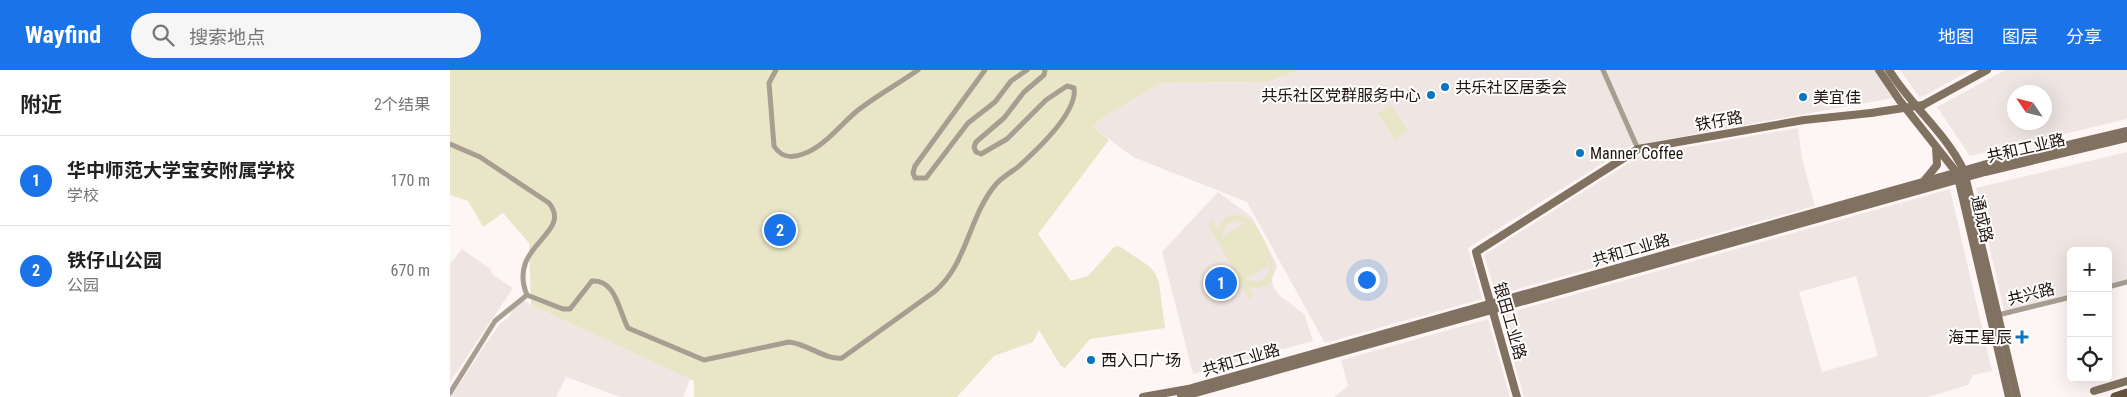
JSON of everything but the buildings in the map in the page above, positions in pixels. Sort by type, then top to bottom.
[{"type":"main road","points":[[2116,397],[2127,393]]},
{"type":"street","points":[[776,70],[769,83],[774,146],[779,154],[788,158],[804,154],[821,144],[858,111],[918,70]]},
{"type":"street","points":[[985,70],[915,166],[913,173],[915,178],[926,178],[968,123],[995,102],[1011,81],[1026,70]]},
{"type":"street","points":[[527,296],[563,309],[570,308],[592,281],[598,281],[609,287],[616,298],[628,328],[704,360],[789,342],[803,344],[831,358],[842,358],[927,297],[948,279],[962,255],[982,209],[998,182],[1030,155],[1072,108],[1075,95],[1074,88],[1067,86],[1046,100],[1008,139],[981,154],[976,152],[974,147],[976,142],[1004,118],[1024,92],[1044,75],[1045,70]]},
{"type":"street","points":[[1604,70],[1638,149]]},
{"type":"street","name":"通成路","points":[[1879,70],[1900,101],[1961,175],[2017,397]]},
{"type":"street","name":"通成路","points":[[1889,70],[1906,95],[1957,155],[2009,397]]},
{"type":"street","name":"铁仔路","points":[[1476,252],[1638,149],[1804,120],[1923,105],[1987,70]]},
{"type":"street","name":"共和工业路","points":[[1143,397],[1188,389],[1492,307],[1961,175],[2127,131]]},
{"type":"street","name":"共和工业路","points":[[1180,397],[1922,183],[2127,138]]},
{"type":"street","points":[[1922,183],[1937,165],[1938,151],[1934,143]]},
{"type":"street","points":[[450,144],[480,157],[549,203],[554,210],[556,217],[553,226],[524,262],[522,274],[527,296]]},
{"type":"street","name":"银田工业路","points":[[1476,252],[1517,397]]},
{"type":"street","points":[[2112,286],[2127,282]]},
{"type":"street","points":[[450,392],[495,321],[527,296]]},
{"type":"street","name":"共兴路","points":[[1998,316],[2067,298]]},
{"type":"street","points":[[2094,391],[2127,381]]},
{"type":"shaded area","points":[[450,70],[1300,70],[1267,82],[1160,83],[1101,119],[1093,127],[1109,140],[1038,234],[1071,281],[1088,276],[1114,247],[1119,246],[1149,266],[1159,282],[1165,328],[1090,339],[1065,368],[1060,365],[1039,330],[1033,342],[994,356],[957,397],[694,397],[694,381],[531,305],[529,243],[503,213],[483,227],[468,201],[450,195]]},
{"type":"shaded area","points":[[1300,70],[1875,70],[1893,98],[1630,146],[1468,248],[1482,299],[1325,343],[1247,202],[1133,157],[1093,127],[1101,119],[1160,83],[1267,82]]},
{"type":"shaded area","points":[[1900,70],[1971,70],[1920,98]]},
{"type":"shaded area","points":[[2005,70],[2127,70],[2127,119],[1970,156],[1937,107]]},
{"type":"shaded area","points":[[1391,105],[1408,131],[1395,140],[1378,113]]},
{"type":"shaded area","points":[[1798,128],[1802,159],[1815,206],[1496,295],[1484,255],[1641,155]]},
{"type":"shaded area","points":[[2127,152],[2127,282],[2112,286],[2112,247],[2067,247],[2067,298],[2005,314],[1976,188]]},
{"type":"shaded area","points":[[1950,189],[1992,371],[1973,375],[1968,385],[1927,397],[1524,397],[1501,315]],"holes":[[[1856,276],[1878,356],[1822,372],[1799,292]]]},
{"type":"shaded area","points":[[1218,192],[1252,217],[1276,263],[1277,267],[1272,279],[1273,287],[1280,296],[1304,314],[1313,341],[1193,374],[1162,252]]},
{"type":"shaded area","points":[[1234,215],[1244,216],[1255,226],[1268,248],[1273,273],[1270,282],[1263,287],[1249,287],[1253,296],[1249,299],[1208,224],[1213,221],[1217,229],[1225,218]],"holes":[[[1238,220],[1246,223],[1223,236],[1245,279],[1222,235],[1226,225]],[[1246,224],[1269,264],[1269,266]],[[1269,266],[1267,276],[1263,280],[1257,282],[1245,279]]]},
{"type":"shaded area","points":[[462,249],[490,269],[493,275],[513,288],[450,382],[450,264]]},
{"type":"shaded area","points":[[521,298],[531,305],[690,379],[683,397],[620,397],[566,377],[556,397],[451,397],[485,345],[500,324],[508,318]]},
{"type":"shaded area","points":[[1488,319],[1510,397],[1334,397],[1348,386],[1341,360]]},
{"type":"place","name":"共乐社区居委会","points":[[1445,87]]},
{"type":"place","name":"共乐社区党群服务中心","points":[[1431,95]]},
{"type":"place","name":"美宜佳","points":[[1803,97]]},
{"type":"place","name":"Manner Coffee","points":[[1580,153]]},
{"type":"place","name":"铁仔山公园","points":[[780,230]]},
{"type":"place","name":"华中师范大学宝安附属学校","points":[[1221,283]]},
{"type":"place","name":"海王星辰","points":[[2022,337]]},
{"type":"place","name":"西入口广场","points":[[1091,360]]}]
